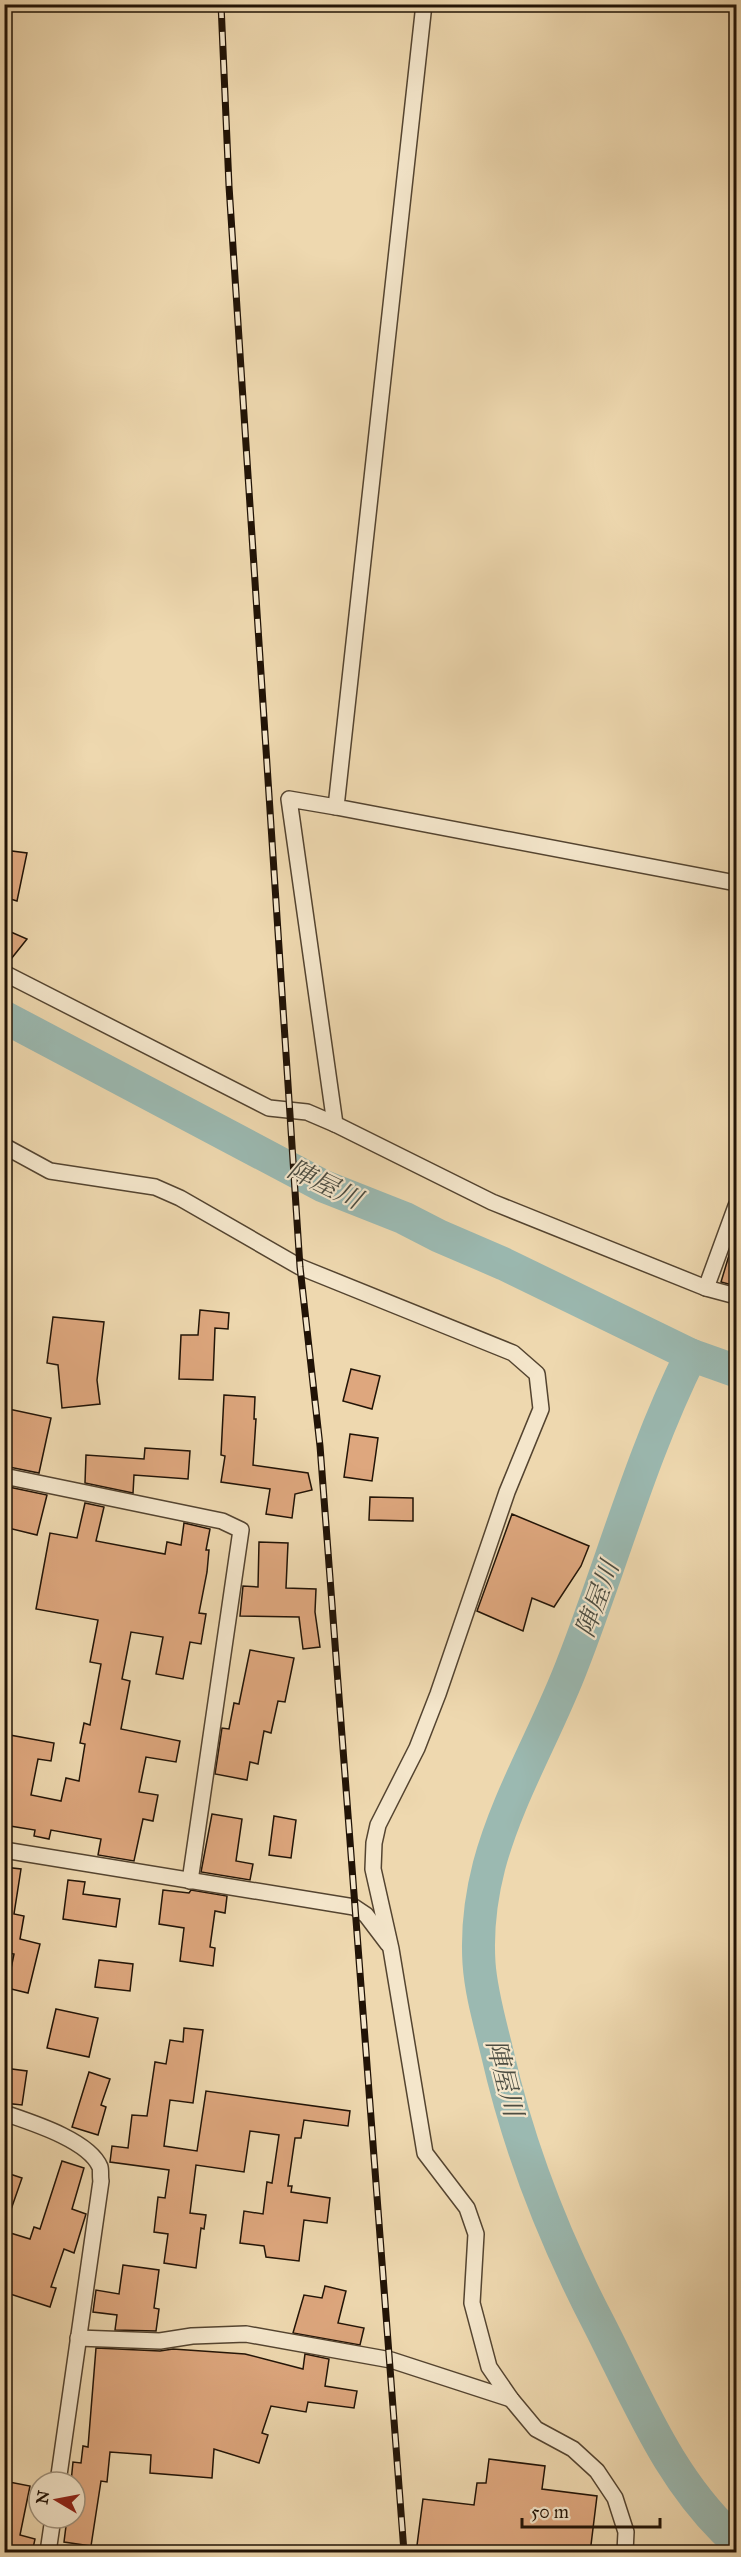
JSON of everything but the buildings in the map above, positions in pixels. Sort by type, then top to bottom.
[{"type":"street","points":[[336,807],[424,4]]},
{"type":"street","points":[[335,1124],[289,799],[736,883]]},
{"type":"street","points":[[4,973],[269,1108],[307,1112],[492,1202],[706,1288],[736,1296]]},
{"type":"street","points":[[4,1146],[50,1171],[155,1187],[180,1198],[300,1267],[513,1353],[537,1374],[542,1409],[507,1492],[438,1694],[417,1748],[378,1825],[374,1843],[374,1869],[391,1949],[425,2153],[467,2208],[476,2234],[472,2303],[489,2367],[536,2429],[573,2449],[597,2471],[615,2498],[626,2532],[625,2553]]},
{"type":"street","points":[[706,1288],[736,1206]]},
{"type":"street","points":[[4,1476],[222,1521],[241,1530],[190,1881]]},
{"type":"street","points":[[4,1850],[354,1907],[366,1915],[391,1949]]},
{"type":"street","points":[[4,2114],[70,2140],[87,2151],[100,2167],[101,2181],[60,2470]]},
{"type":"street","points":[[78,2338],[160,2341],[192,2336],[246,2334],[391,2360],[511,2399]]},
{"type":"street","points":[[48,2553],[51,2530]]},
{"type":"waterway","name":"陣屋川","points":[[4,1017],[323,1186],[404,1218],[691,1355],[736,1371]]},
{"type":"waterway","name":"陣屋川","points":[[691,1355],[643,1468],[563,1689],[506,1814],[489,1866],[484,1890],[479,1926],[479,1951],[480,1974],[486,2008],[506,2088],[527,2157],[552,2225],[582,2291],[658,2440],[693,2494],[736,2541]]},
{"type":"railway","points":[[221,4],[229,186],[300,1267],[320,1446],[404,2552]]}]
